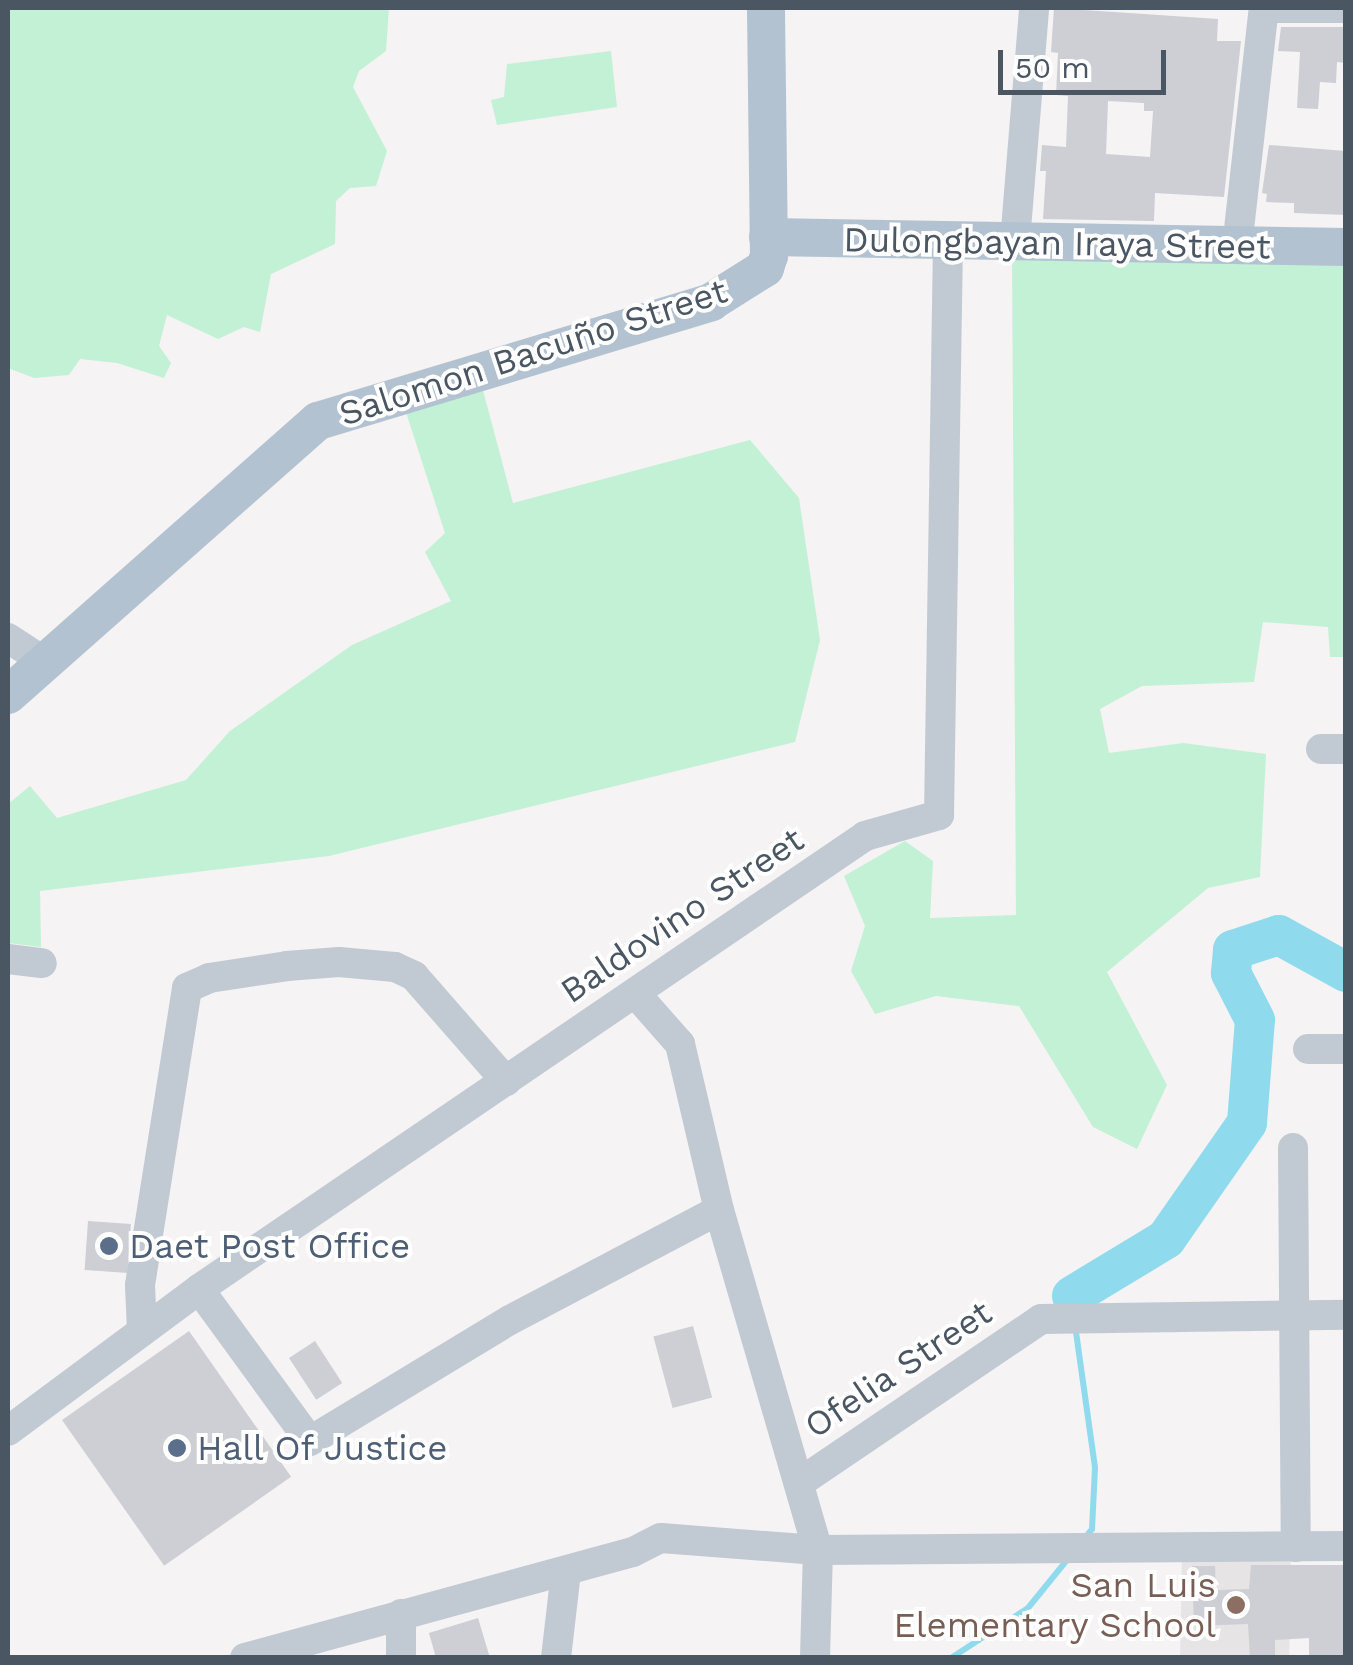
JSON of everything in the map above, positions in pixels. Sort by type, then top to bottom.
[{"type":"main road","points":[[766,8],[768,238]]},
{"type":"main road","name":"Dulongbayan Iraya Street","points":[[768,238],[1237,248],[1346,246]]},
{"type":"main road","name":"Salomon Bacuño Street","points":[[8,695],[318,420],[710,302],[765,268],[768,238]]},
{"type":"street","points":[[1015,241],[1034,8]]},
{"type":"street","points":[[1237,248],[1264,8],[1346,8]]},
{"type":"street","name":"Baldovino Street","points":[[8,1431],[199,1289],[865,836],[939,815],[948,240]]},
{"type":"street","points":[[8,638],[45,662]]},
{"type":"street","points":[[8,959],[42,963]]},
{"type":"street","points":[[142,1331],[140,1284],[187,988],[209,978],[287,966],[339,962],[395,967],[414,976],[506,1081]]},
{"type":"street","points":[[634,993],[680,1044],[719,1210],[818,1550],[815,1658]]},
{"type":"street","points":[[1308,1049],[1346,1049]]},
{"type":"street","points":[[1293,1148],[1296,1547]]},
{"type":"street","points":[[199,1289],[310,1441],[510,1320],[719,1210]]},
{"type":"street","points":[[1296,1317],[1346,1316]]},
{"type":"street","name":"Ofelia Street","points":[[798,1483],[1041,1319],[1296,1317]]},
{"type":"street","points":[[245,1658],[633,1552],[661,1538],[818,1550],[1346,1546]]},
{"type":"street","points":[[556,1658],[566,1571]]},
{"type":"street","points":[[401,1614],[401,1658]]},
{"type":"shaded area","name":"San Luis Elementary School","points":[[1182,1550],[1291,1552],[1289,1658],[1180,1658]]},
{"type":"green space","points":[[8,8],[389,8],[386,51],[359,71],[353,87],[387,151],[376,186],[350,188],[336,201],[335,244],[271,274],[260,332],[244,327],[218,339],[167,315],[159,346],[171,363],[164,378],[117,363],[80,359],[69,375],[34,378],[8,368]]},
{"type":"green space","points":[[611,51],[617,107],[497,125],[491,100],[504,97],[507,64]]},
{"type":"green space","points":[[1012,256],[1345,259],[1345,657],[1330,657],[1328,627],[1263,622],[1254,682],[1142,686],[1100,709],[1109,753],[1183,743],[1266,754],[1260,877],[1208,888],[1107,972],[1167,1085],[1137,1149],[1093,1127],[1019,1006],[936,996],[875,1014],[851,971],[865,926],[844,876],[905,841],[933,861],[930,918],[1016,915]]},
{"type":"green space","points":[[480,379],[513,503],[750,440],[799,498],[820,640],[795,742],[329,856],[40,891],[41,947],[8,943],[8,804],[30,786],[57,818],[186,780],[230,731],[352,645],[451,601],[425,552],[445,533],[402,400]]},
{"type":"building","points":[[1054,8],[1218,19],[1217,41],[1241,41],[1224,197],[1155,193],[1154,221],[1043,219],[1046,171],[1040,171],[1042,145],[1066,147],[1068,96],[1056,95],[1058,53],[1051,52]],"holes":[[[1108,101],[1144,103],[1144,111],[1153,111],[1150,157],[1106,154]]]},
{"type":"building","points":[[1281,27],[1346,27],[1346,63],[1337,62],[1336,83],[1320,82],[1318,109],[1297,108],[1300,52],[1278,51]]},
{"type":"building","points":[[1269,145],[1346,151],[1346,215],[1294,213],[1294,203],[1266,202],[1267,194],[1262,193]]},
{"type":"building","name":"Daet Post Office","points":[[88,1221],[131,1224],[127,1273],[85,1270]]},
{"type":"building","points":[[693,1326],[712,1397],[673,1408],[653,1337]]},
{"type":"building","name":"Hall Of Justice","points":[[189,1331],[291,1477],[164,1566],[62,1420]]},
{"type":"building","points":[[315,1341],[342,1383],[316,1400],[289,1358]]},
{"type":"building","points":[[1251,1565],[1346,1565],[1346,1658],[1309,1658],[1309,1638],[1275,1640],[1275,1658],[1250,1658],[1248,1624],[1194,1626],[1192,1566],[1215,1566],[1216,1590],[1249,1589]]},
{"type":"building","points":[[478,1618],[490,1658],[436,1658],[429,1633]]},
{"type":"waterway","points":[[1072,1296],[1166,1239],[1247,1123],[1255,1020],[1231,973],[1233,950],[1279,935],[1346,972]]},
{"type":"waterway","points":[[1075,1325],[1095,1468],[1092,1529],[1085,1538]]},
{"type":"waterway","points":[[951,1658],[1028,1608],[1067,1560]]},
{"type":"place","name":"Daet Post Office","points":[[109,1246]]},
{"type":"place","name":"Hall Of Justice","points":[[177,1448]]},
{"type":"place","name":"San Luis Elementary School","points":[[1236,1605]]}]
